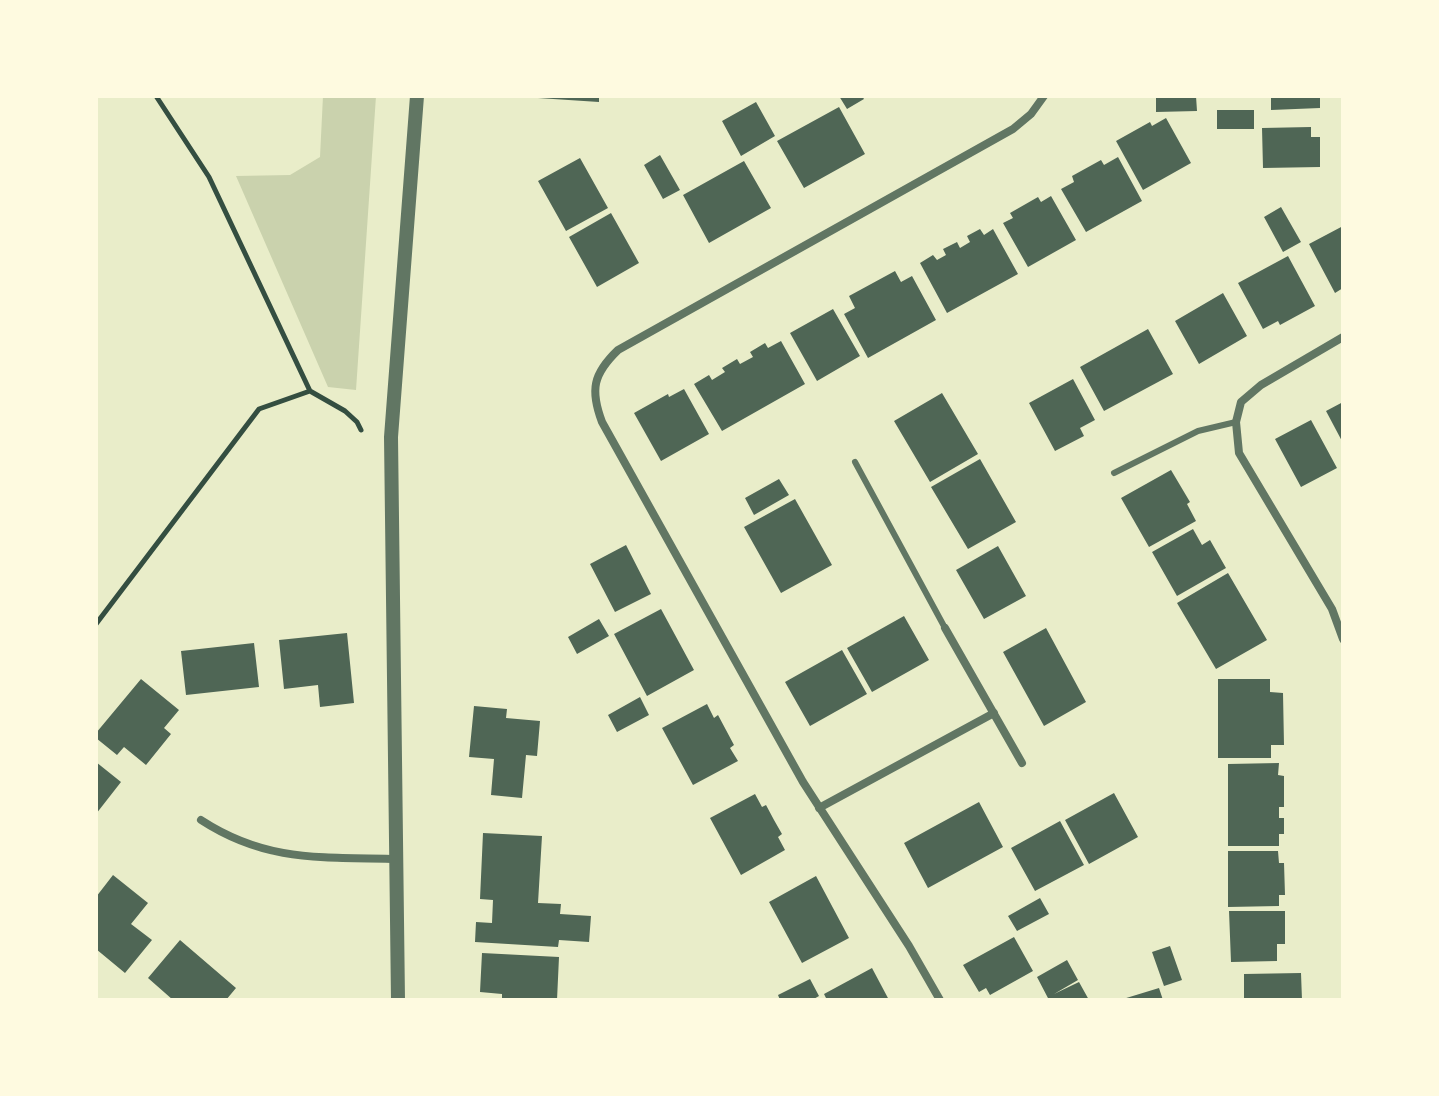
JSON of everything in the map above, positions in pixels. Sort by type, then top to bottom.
[{"type":"street","points":[[398,1000],[391,437],[417,96]]},
{"type":"street","points":[[940,1000],[909,946],[819,808],[602,422],[594,397],[599,371],[618,350],[1013,129],[1031,114],[1044,96]]},
{"type":"street","points":[[1343,337],[1261,385],[1241,402],[1236,422],[1239,453],[1332,609],[1343,639]]},
{"type":"street","points":[[945,628],[1022,763]]},
{"type":"street","points":[[819,808],[994,713]]},
{"type":"street","points":[[201,820],[244,844],[279,853],[398,859]]},
{"type":"lane","points":[[1114,473],[1198,431],[1236,422]]},
{"type":"lane","points":[[855,462],[945,628]]},
{"type":"path","points":[[156,96],[209,177],[310,391],[345,411],[357,422],[364,436]]},
{"type":"path","points":[[96,624],[259,409],[310,391]]},
{"type":"green space","points":[[323,96],[376,96],[356,390],[328,387],[236,176],[290,175],[320,157]]},
{"type":"building","points":[[599,96],[599,102],[538,98]]},
{"type":"building","points":[[839,96],[862,96],[864,99],[847,109]]},
{"type":"building","points":[[1156,96],[1196,96],[1197,111],[1156,112]]},
{"type":"building","points":[[1271,96],[1320,96],[1320,108],[1271,110]]},
{"type":"building","points":[[756,102],[775,136],[741,156],[722,121]]},
{"type":"building","points":[[839,107],[865,154],[804,188],[777,141]]},
{"type":"building","points":[[1217,110],[1254,110],[1254,129],[1217,129]]},
{"type":"building","points":[[1166,118],[1191,163],[1143,190],[1116,141],[1150,122],[1152,126]]},
{"type":"building","points":[[1311,127],[1311,137],[1320,137],[1320,167],[1263,168],[1262,128]]},
{"type":"building","points":[[660,155],[680,190],[663,199],[644,165]]},
{"type":"building","points":[[1118,157],[1142,201],[1086,232],[1061,189],[1074,182],[1072,176],[1101,160],[1104,165]]},
{"type":"building","points":[[580,158],[608,208],[566,231],[538,181]]},
{"type":"building","points":[[744,161],[771,208],[709,243],[683,195]]},
{"type":"building","points":[[1051,196],[1076,240],[1028,267],[1003,223],[1013,218],[1010,213],[1038,197],[1041,202]]},
{"type":"building","points":[[1281,207],[1301,242],[1283,252],[1264,217]]},
{"type":"building","points":[[611,213],[639,263],[597,287],[569,237]]},
{"type":"building","points":[[1343,226],[1343,288],[1335,293],[1309,244]]},
{"type":"building","points":[[980,229],[984,235],[993,229],[1018,274],[947,313],[920,263],[933,255],[937,260],[946,255],[943,249],[957,242],[960,248],[970,242],[967,236]]},
{"type":"building","points":[[1288,256],[1315,306],[1280,325],[1278,321],[1263,329],[1238,283]]},
{"type":"building","points":[[895,271],[901,282],[912,276],[936,320],[868,358],[844,314],[855,308],[849,296]]},
{"type":"building","points":[[1223,293],[1247,336],[1199,364],[1175,321]]},
{"type":"building","points":[[833,309],[860,356],[817,381],[790,333]]},
{"type":"building","points":[[1148,329],[1173,374],[1104,411],[1080,367]]},
{"type":"building","points":[[781,341],[805,384],[722,431],[694,384],[709,375],[712,380],[725,372],[722,368],[737,359],[740,364],[753,357],[750,352],[765,343],[768,348]]},
{"type":"building","points":[[1073,379],[1095,420],[1080,428],[1084,436],[1055,451],[1029,403]]},
{"type":"building","points":[[684,389],[709,434],[661,461],[634,413],[668,394],[669,397]]},
{"type":"building","points":[[942,393],[978,454],[930,482],[894,421]]},
{"type":"building","points":[[1343,402],[1343,443],[1326,411]]},
{"type":"building","points":[[1311,420],[1337,468],[1301,487],[1275,439]]},
{"type":"building","points":[[980,459],[1016,522],[968,549],[931,487]]},
{"type":"building","points":[[1171,470],[1190,502],[1187,504],[1196,521],[1149,547],[1121,498]]},
{"type":"building","points":[[779,479],[789,495],[754,515],[745,498]]},
{"type":"building","points":[[795,499],[832,565],[781,593],[744,527]]},
{"type":"building","points":[[1193,529],[1202,545],[1210,540],[1226,568],[1177,596],[1152,552]]},
{"type":"building","points":[[626,545],[651,594],[615,612],[590,564]]},
{"type":"building","points":[[998,546],[1026,596],[984,619],[956,570]]},
{"type":"building","points":[[1228,573],[1267,640],[1216,669],[1177,603]]},
{"type":"building","points":[[661,609],[694,670],[647,696],[614,634]]},
{"type":"building","points":[[904,616],[929,660],[872,692],[847,648]]},
{"type":"building","points":[[599,619],[609,636],[577,654],[568,637]]},
{"type":"building","points":[[1046,628],[1086,702],[1044,726],[1003,652]]},
{"type":"building","points":[[347,633],[354,703],[320,707],[318,685],[284,689],[279,640]]},
{"type":"building","points":[[254,643],[259,687],[186,695],[181,651]]},
{"type":"building","points":[[842,650],[867,694],[810,726],[785,682]]},
{"type":"building","points":[[141,679],[179,710],[164,728],[171,734],[146,765],[124,747],[117,755],[96,738],[96,733]]},
{"type":"building","points":[[1218,679],[1270,679],[1270,692],[1283,693],[1284,745],[1271,745],[1271,758],[1218,758]]},
{"type":"building","points":[[640,697],[649,715],[617,732],[608,715]]},
{"type":"building","points":[[707,704],[714,718],[718,715],[734,745],[730,748],[738,761],[693,785],[662,728]]},
{"type":"building","points":[[474,706],[507,709],[506,718],[540,721],[537,756],[526,755],[522,798],[491,795],[494,759],[469,757]]},
{"type":"building","points":[[96,762],[121,782],[96,814]]},
{"type":"building","points":[[1279,763],[1278,775],[1284,776],[1284,807],[1279,807],[1279,818],[1284,818],[1284,834],[1279,834],[1279,846],[1228,846],[1228,764]]},
{"type":"building","points":[[1114,793],[1138,837],[1089,864],[1065,820]]},
{"type":"building","points":[[755,794],[762,807],[766,805],[782,834],[778,837],[785,850],[741,875],[710,818]]},
{"type":"building","points":[[979,802],[1003,847],[928,888],[904,843]]},
{"type":"building","points":[[1060,821],[1084,865],[1035,891],[1011,848]]},
{"type":"building","points":[[483,833],[542,836],[538,903],[561,904],[560,914],[591,916],[589,942],[559,940],[558,947],[475,942],[476,922],[492,923],[493,900],[480,899]]},
{"type":"building","points":[[1228,851],[1278,851],[1279,863],[1284,863],[1285,895],[1279,895],[1279,906],[1228,907]]},
{"type":"building","points":[[113,875],[148,903],[131,924],[152,940],[125,973],[96,949],[96,897]]},
{"type":"building","points":[[816,876],[849,938],[802,963],[769,902]]},
{"type":"building","points":[[1040,898],[1049,914],[1017,931],[1008,916]]},
{"type":"building","points":[[1229,911],[1285,911],[1285,944],[1277,944],[1277,961],[1231,962]]},
{"type":"building","points":[[1014,937],[1033,971],[990,995],[986,988],[979,992],[963,965]]},
{"type":"building","points":[[180,940],[236,988],[226,1000],[173,1000],[148,978]]},
{"type":"building","points":[[1170,946],[1182,980],[1164,986],[1152,952]]},
{"type":"building","points":[[482,953],[559,957],[557,1000],[502,1000],[502,994],[480,992]]},
{"type":"building","points":[[1067,960],[1078,980],[1054,994],[1079,982],[1089,1000],[1049,1000],[1037,977]]},
{"type":"building","points":[[872,968],[889,1000],[827,1000],[824,994]]},
{"type":"building","points":[[1301,973],[1302,1000],[1244,1000],[1244,974]]},
{"type":"building","points":[[810,979],[819,996],[812,1000],[780,1000],[778,995]]},
{"type":"building","points":[[1159,988],[1163,1000],[1123,1000],[1123,999]]}]
